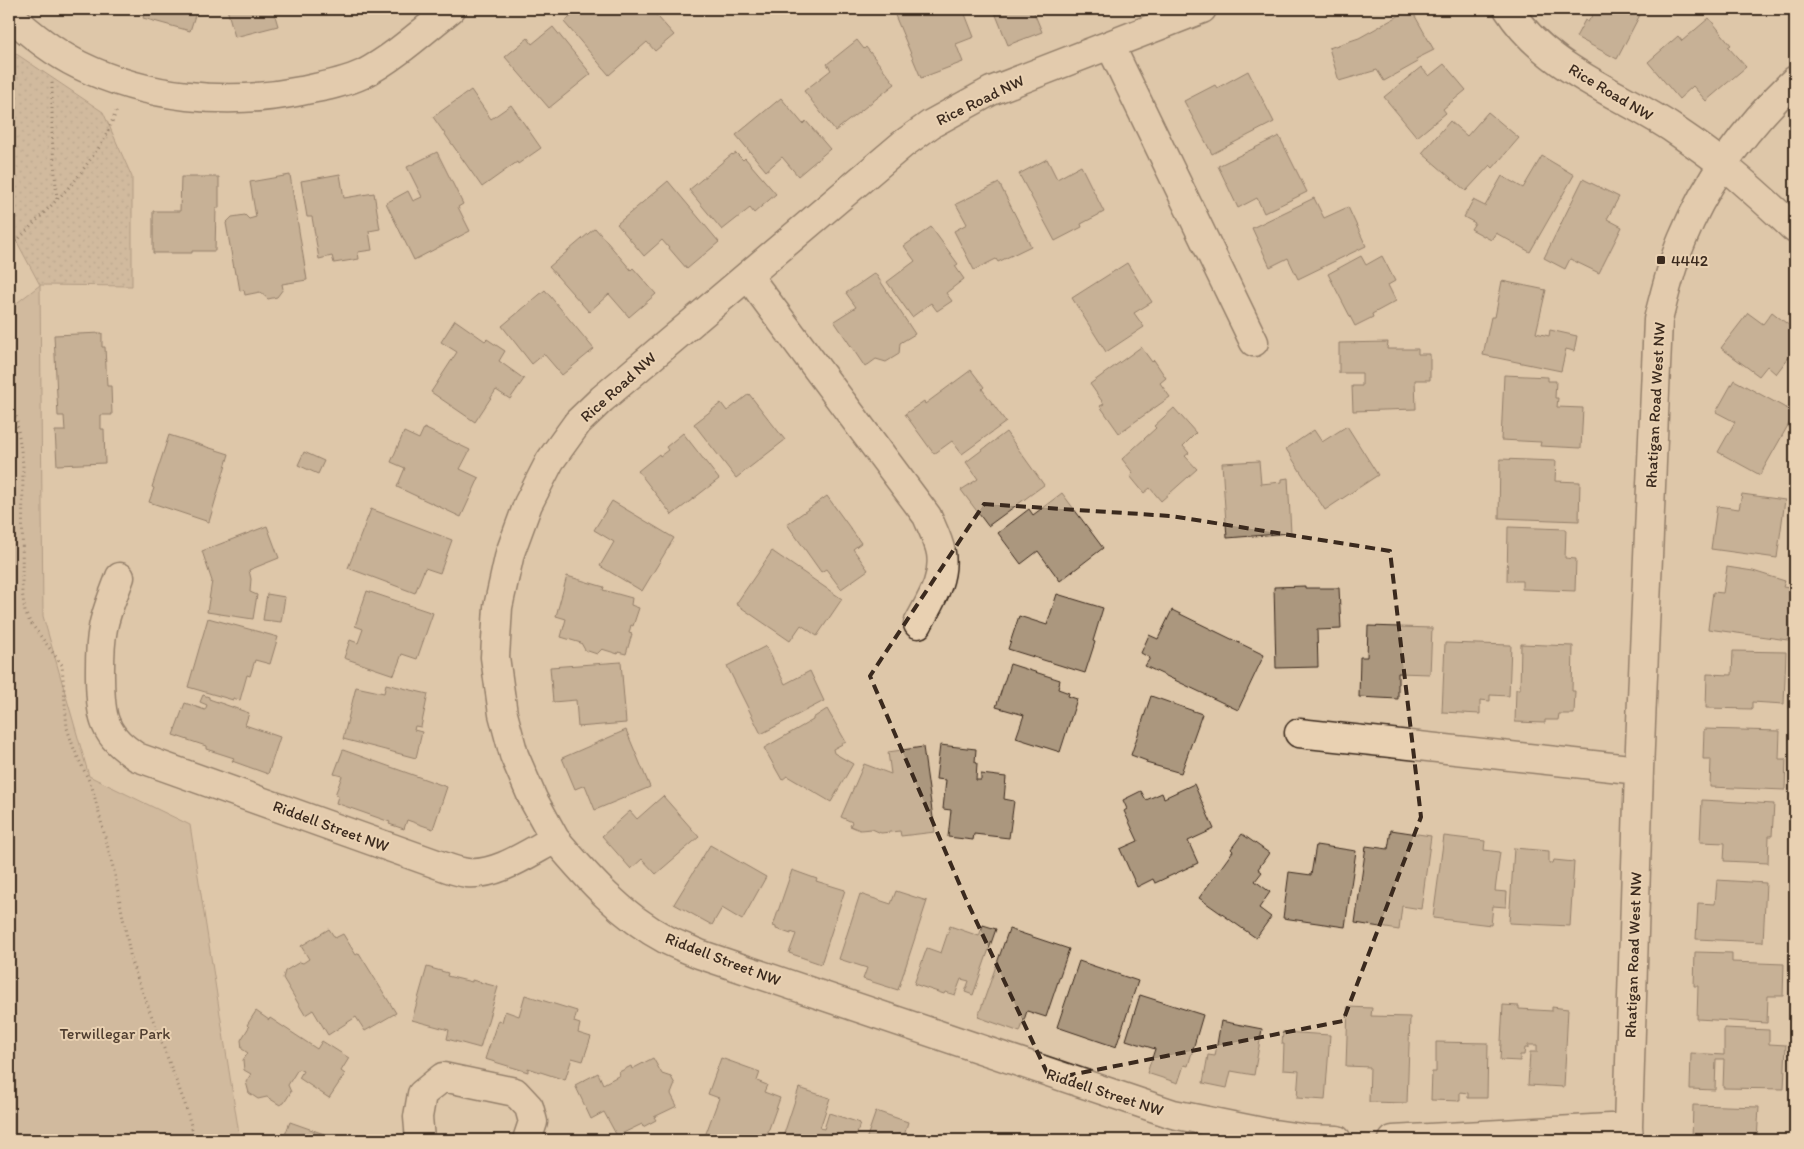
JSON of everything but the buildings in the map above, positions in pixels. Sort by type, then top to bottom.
[{"type":"street","points":[[9,14],[28,32],[52,49],[78,65],[105,77],[170,94],[208,98],[245,98],[275,95],[323,86],[361,74],[388,58],[451,9]]},
{"type":"street","name":"Rice Road NW","points":[[555,839],[533,799],[514,756],[503,714],[495,657],[498,607],[510,553],[528,504],[550,461],[578,422],[624,380],[903,144],[931,124],[992,91],[1202,9]]},
{"type":"street","name":"Rice Road NW","points":[[1508,9],[1546,52],[1580,76],[1670,128],[1723,164],[1795,229]]},
{"type":"street","points":[[1110,45],[1254,342]]},
{"type":"street","name":"Rhatigan Road West NW","points":[[1629,1134],[1639,770],[1658,320],[1668,278],[1681,240],[1701,199],[1723,164],[1755,123],[1795,80]]},
{"type":"street","points":[[748,276],[927,516],[941,552],[941,572],[936,591],[918,624]]},
{"type":"street","name":"Riddell Street NW","points":[[120,577],[103,629],[101,704],[105,723],[112,735],[122,746],[137,756],[448,868],[468,873],[488,871],[507,864],[555,839],[608,898],[636,921],[667,940],[699,954],[1173,1114],[1267,1133],[1308,1139],[1337,1140]]},
{"type":"street","points":[[1299,733],[1639,770]]},
{"type":"street","points":[[420,1140],[418,1117],[422,1094],[443,1077],[515,1092],[529,1107],[533,1122],[527,1140]]},
{"type":"street","points":[[1393,1140],[1629,1134]]},
{"type":"path","points":[[52,49],[52,136],[57,200]]},
{"type":"path","points":[[9,249],[74,182],[103,142],[128,84]]},
{"type":"path","points":[[9,402],[16,416],[23,464],[22,592],[26,612],[35,631],[62,665],[67,728],[74,749],[92,787],[114,871],[132,964],[185,1104],[195,1140]]},
{"type":"highlighted area","points":[[984,504],[1171,516],[1390,551],[1421,817],[1343,1021],[1050,1079],[965,897],[870,676]]},
{"type":"green space","points":[[9,49],[103,112],[132,177],[132,286],[40,285],[9,227]]},
{"type":"green space","name":"Terwillegar Park","points":[[40,285],[43,616],[89,776],[190,825],[240,1140],[9,1140],[9,309]]},
{"type":"place","name":"4442","points":[[1661,260]]}]
